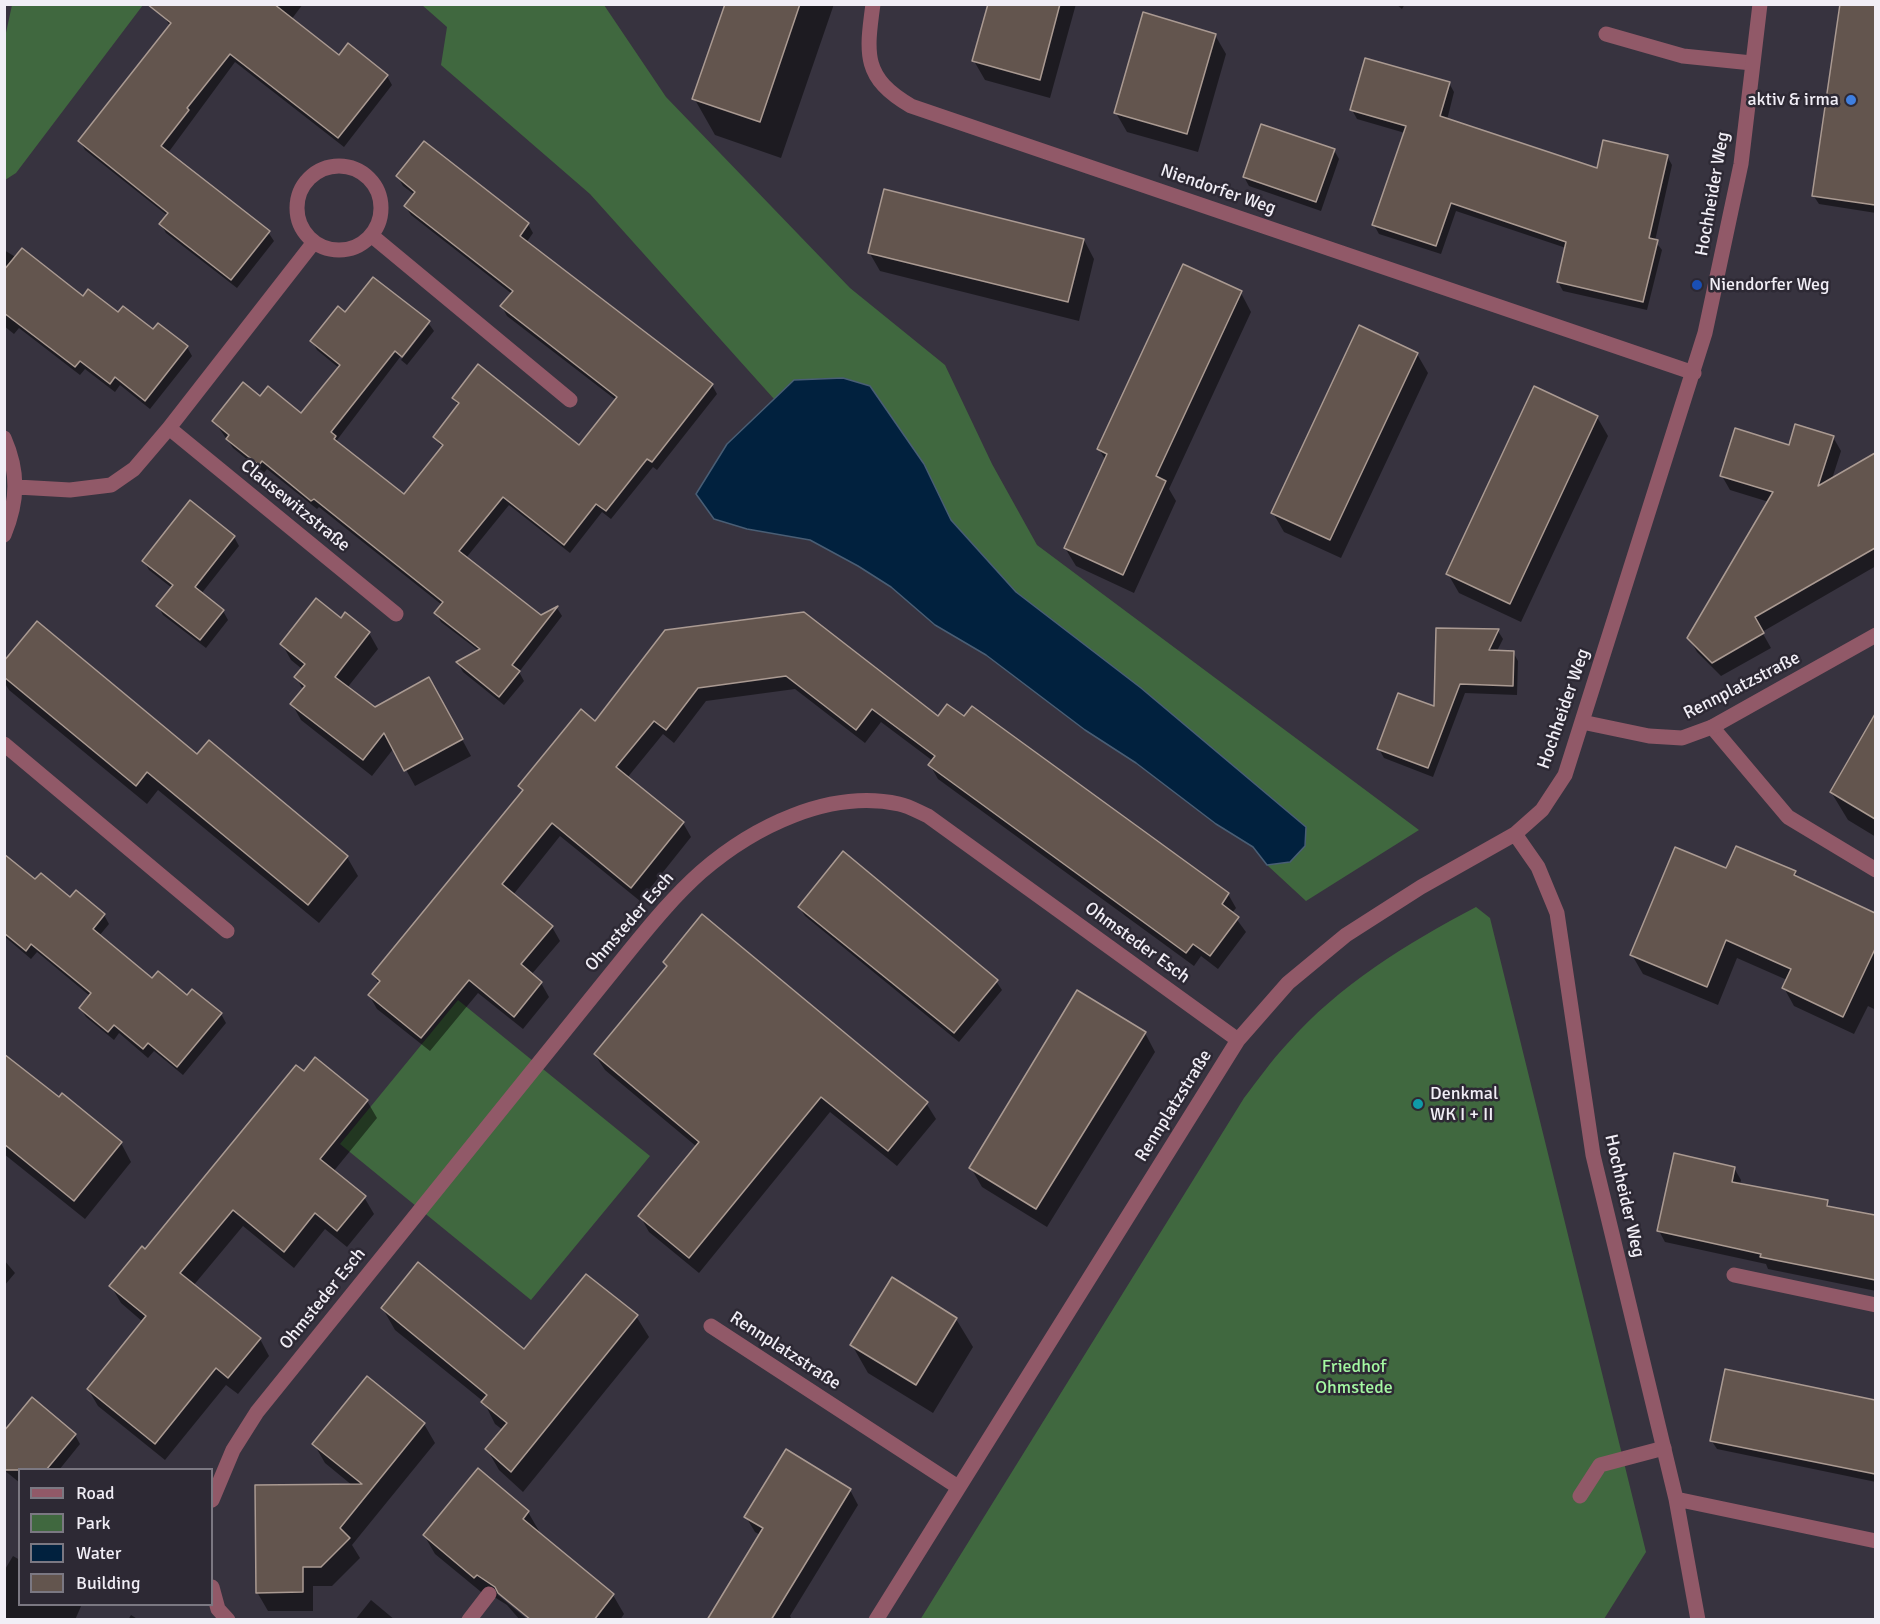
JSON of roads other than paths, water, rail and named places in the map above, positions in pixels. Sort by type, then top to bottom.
[{"type":"street","name":"Niendorfer Weg","points":[[873,4],[868,35],[870,59],[877,80],[892,95],[911,106],[1694,373]]},
{"type":"street","name":"Hochheider Weg","points":[[1698,1620],[1676,1499],[1593,1155],[1557,913],[1538,867],[1515,834],[1542,810],[1565,775],[1694,373],[1716,289],[1741,164],[1760,4]]},
{"type":"street","points":[[1606,34],[1683,56],[1752,63]]},
{"type":"street","points":[[328,168],[351,168],[372,183],[379,195],[381,209],[378,223],[371,235],[350,249],[325,248],[314,242],[304,232],[298,219],[297,206],[308,181],[328,168]]},
{"type":"street","points":[[371,235],[570,400]]},
{"type":"street","points":[[17,487],[70,490],[111,485],[134,469],[169,428],[314,242]]},
{"type":"street","name":"Clausewitzstraße","points":[[169,428],[396,614]]},
{"type":"street","points":[[4,438],[11,454],[17,487],[12,517],[4,535]]},
{"type":"street","name":"Rennplatzstraße","points":[[1582,722],[1648,736],[1682,738],[1712,727],[1838,658],[1875,635]]},
{"type":"street","points":[[1712,727],[1788,817],[1875,870]]},
{"type":"street","points":[[4,744],[227,931]]},
{"type":"street","name":"Ohmsteder Esch","points":[[213,1498],[233,1450],[257,1412],[668,904],[701,872],[736,844],[768,826],[829,806],[872,800],[901,804],[928,816],[1239,1040]]},
{"type":"street","name":"Rennplatzstraße","points":[[876,1620],[1239,1040],[1288,983],[1346,935],[1421,887],[1515,834]]},
{"type":"street","points":[[1734,1275],[1875,1305]]},
{"type":"street","name":"Rennplatzstraße","points":[[711,1326],[958,1487]]},
{"type":"street","points":[[1580,1496],[1600,1465],[1664,1448]]},
{"type":"street","points":[[1676,1499],[1875,1541]]},
{"type":"street","points":[[213,1591],[218,1609],[228,1620]]},
{"type":"street","points":[[469,1620],[489,1594]]},
{"type":"water","points":[[843,378],[870,386],[924,464],[951,520],[1016,592],[1141,688],[1306,827],[1305,846],[1290,862],[1267,865],[1253,847],[1216,824],[1136,763],[1085,730],[986,655],[935,625],[891,587],[858,566],[810,540],[747,529],[714,519],[696,494],[727,444],[794,380]]},
{"type":"place","name":"aktiv & irma","points":[[1851,100]]},
{"type":"place","name":"Niendorfer Weg","points":[[1697,285]]},
{"type":"place","name":"Denkmal WK I + II","points":[[1418,1104]]},
{"type":"park label","name":"Friedhof Ohmstede","points":[[1354,1377]]}]
